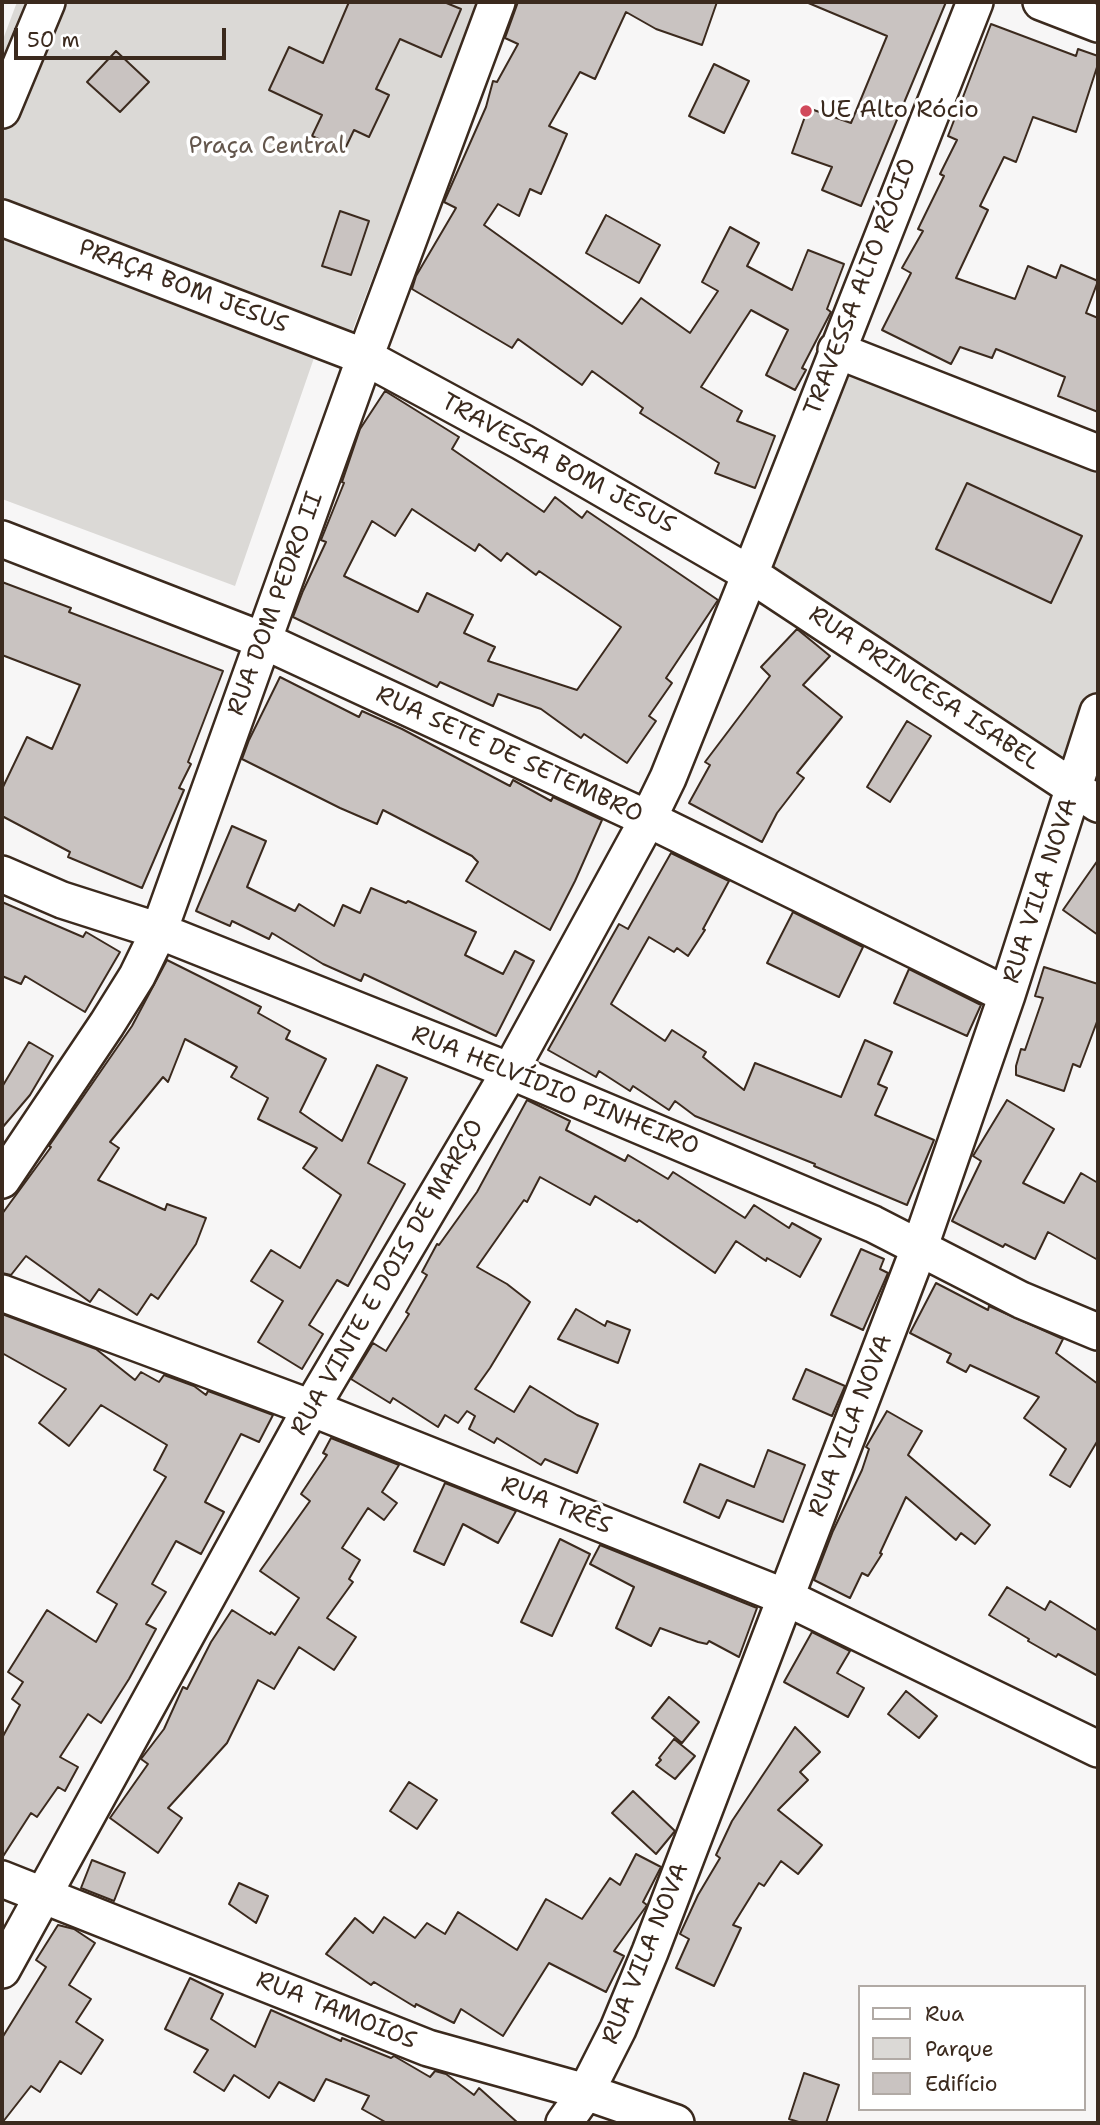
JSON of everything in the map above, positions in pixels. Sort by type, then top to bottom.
[{"type":"street","points":[[2,110],[47,2]]},
{"type":"street","name":"RUA DOM PEDRO II","points":[[2,1180],[107,1024],[137,976],[159,931],[262,640],[497,2]]},
{"type":"street","name":"TRAVESSA ALTO RÓCIO","points":[[750,574],[975,2]]},
{"type":"street","points":[[1041,2],[1098,24]]},
{"type":"street","name":"PRAÇA BOM JESUS","points":[[2,218],[365,357]]},
{"type":"street","points":[[836,350],[1098,453]]},
{"type":"street","name":"TRAVESSA BOM JESUS","points":[[365,357],[522,442],[750,574]]},
{"type":"street","name":"RUA SETE DE SETEMBRO","points":[[2,539],[262,640],[648,819],[1007,995]]},
{"type":"street","name":"RUA PRINCESA ISABEL","points":[[750,574],[1086,797]]},
{"type":"street","name":"RUA VINTE E DOIS DE MARÇO","points":[[2,1970],[311,1408],[510,1071],[648,819],[668,778],[750,574]]},
{"type":"street","name":"RUA VILA NOVA","points":[[564,2123],[586,2092],[618,2029],[650,1952],[920,1247],[1007,995],[1086,797],[1098,712]]},
{"type":"street","name":"RUA HELVÍDIO PINHEIRO","points":[[2,874],[62,900],[159,931],[510,1071],[873,1224],[1021,1300],[1098,1332]]},
{"type":"street","name":"RUA TRÊS","points":[[2,1293],[311,1408],[785,1597],[1098,1749]]},
{"type":"street","name":"RUA TAMOIOS","points":[[2,1879],[428,2048],[586,2092],[676,2123]]},
{"type":"green space","name":"Praça Central","points":[[17,2],[478,2],[351,334],[2,202],[2,42]]},
{"type":"green space","points":[[2,234],[315,355],[235,586],[2,499]]},
{"type":"green space","points":[[836,350],[1098,453],[1098,715],[1075,789],[750,574]]},
{"type":"building","points":[[349,2],[444,2],[461,9],[441,57],[400,39],[376,89],[389,95],[369,137],[354,130],[344,151],[312,136],[322,115],[269,90],[289,47],[323,63]]},
{"type":"building","points":[[518,2],[717,2],[702,45],[656,29],[626,12],[595,79],[580,72],[549,126],[567,134],[541,194],[530,189],[519,216],[498,204],[484,225],[622,324],[641,298],[690,333],[718,291],[702,282],[730,227],[759,243],[747,266],[792,290],[808,250],[844,264],[827,309],[831,312],[802,368],[806,370],[795,390],[766,375],[788,330],[751,310],[701,387],[742,411],[737,421],[775,436],[755,488],[715,473],[719,463],[640,413],[643,408],[592,371],[582,385],[518,339],[512,348],[412,289],[416,276],[456,208],[444,202],[486,107],[493,81],[497,82],[518,44],[505,38]]},
{"type":"building","points":[[806,2],[946,2],[861,206],[822,190],[832,167],[792,153],[808,108],[851,123],[887,36]]},
{"type":"building","points":[[991,24],[1076,56],[1078,49],[1098,56],[1098,64],[1076,132],[1033,117],[1016,162],[1004,157],[980,206],[988,210],[956,278],[1015,299],[1028,266],[1056,278],[1061,265],[1098,281],[1086,313],[1098,318],[1098,412],[1058,396],[1065,377],[996,349],[992,358],[960,347],[951,364],[882,330],[911,273],[902,268],[923,231],[918,229],[944,176],[940,174],[957,140],[948,136]]},
{"type":"building","points":[[116,51],[149,82],[120,112],[87,82]]},
{"type":"building","points":[[714,64],[749,81],[724,133],[689,116]]},
{"type":"building","points":[[340,211],[369,221],[351,275],[322,266]]},
{"type":"building","points":[[606,215],[660,245],[639,283],[586,253]]},
{"type":"building","points":[[385,391],[459,437],[452,449],[544,512],[555,497],[582,518],[587,511],[718,600],[666,678],[672,683],[649,716],[656,721],[627,763],[584,734],[581,738],[541,709],[498,694],[493,706],[440,682],[437,687],[293,617],[326,542],[321,540],[344,483],[342,482],[360,429]],"holes":[[[412,509],[475,551],[479,544],[501,561],[507,553],[536,575],[539,571],[621,627],[577,690],[488,661],[495,647],[464,633],[473,615],[427,593],[418,612],[344,576],[372,521],[395,536]]]},
{"type":"building","points":[[967,483],[1082,536],[1051,603],[936,549]]},
{"type":"building","points":[[2,582],[71,608],[69,612],[223,671],[188,762],[191,764],[179,788],[184,790],[142,888],[68,857],[70,852],[2,816],[2,789],[27,737],[52,749],[80,685],[2,655]]},
{"type":"building","points":[[797,629],[830,656],[803,685],[842,717],[797,773],[804,778],[777,813],[762,842],[689,803],[710,765],[705,762],[770,676],[761,667]]},
{"type":"building","points":[[280,677],[359,717],[362,711],[402,729],[510,786],[513,780],[551,801],[553,797],[602,820],[550,930],[466,881],[478,862],[472,856],[383,810],[377,824],[242,759]]},
{"type":"building","points":[[907,721],[931,736],[890,802],[867,787]]},
{"type":"building","points":[[232,826],[266,841],[247,887],[295,911],[299,904],[334,926],[343,905],[360,913],[371,888],[406,903],[408,901],[476,932],[465,955],[503,974],[515,951],[534,961],[496,1036],[364,974],[361,981],[323,964],[272,933],[269,939],[232,921],[230,926],[196,911]]},
{"type":"building","points":[[671,853],[729,881],[703,929],[705,930],[688,956],[677,948],[674,952],[649,937],[611,1004],[665,1041],[672,1030],[706,1052],[703,1057],[744,1090],[755,1063],[841,1097],[865,1040],[892,1052],[878,1084],[887,1088],[875,1115],[934,1140],[907,1205],[814,1166],[815,1164],[695,1116],[675,1101],[669,1110],[633,1086],[630,1091],[599,1071],[596,1077],[548,1050],[619,924],[628,929]]},
{"type":"building","points":[[1098,860],[1098,935],[1063,910]]},
{"type":"building","points":[[2,902],[83,937],[86,932],[120,952],[85,1012],[25,976],[21,984],[2,976]]},
{"type":"building","points":[[793,912],[863,947],[839,997],[767,963]]},
{"type":"building","points":[[167,960],[261,1007],[258,1013],[290,1031],[286,1039],[326,1059],[300,1112],[342,1141],[377,1065],[407,1078],[368,1163],[405,1184],[348,1286],[337,1280],[309,1325],[323,1334],[302,1369],[258,1342],[283,1301],[251,1281],[271,1250],[300,1268],[341,1195],[303,1168],[317,1148],[258,1119],[268,1098],[231,1077],[237,1067],[185,1039],[168,1082],[163,1077],[110,1142],[119,1148],[98,1180],[165,1210],[167,1204],[206,1218],[196,1244],[158,1299],[151,1294],[137,1315],[99,1289],[90,1302],[26,1256],[11,1275],[2,1273],[2,1214],[51,1147],[49,1146],[132,1026]]},
{"type":"building","points":[[1044,967],[1098,984],[1098,1019],[1080,1067],[1073,1064],[1064,1091],[1016,1075],[1021,1049],[1025,1050],[1043,998],[1035,996]]},
{"type":"building","points":[[909,969],[981,1005],[967,1036],[894,1003]]},
{"type":"building","points":[[29,1042],[53,1056],[30,1095],[2,1128],[2,1087]]},
{"type":"building","points":[[527,1100],[570,1121],[566,1130],[625,1161],[628,1155],[668,1179],[673,1172],[745,1218],[754,1205],[789,1228],[792,1223],[821,1239],[800,1277],[767,1258],[766,1261],[736,1241],[715,1273],[639,1220],[637,1222],[595,1196],[590,1205],[540,1177],[527,1202],[524,1200],[477,1267],[507,1284],[530,1302],[475,1389],[514,1412],[530,1386],[577,1415],[598,1424],[577,1473],[545,1459],[541,1465],[497,1438],[494,1443],[469,1429],[475,1416],[467,1411],[458,1423],[445,1415],[438,1427],[393,1398],[390,1403],[351,1379],[373,1343],[386,1351],[409,1314],[406,1312],[427,1275],[422,1272],[437,1244],[439,1245],[477,1192]]},
{"type":"building","points":[[1007,1100],[1054,1129],[1023,1183],[1064,1203],[1081,1173],[1098,1183],[1098,1260],[1048,1232],[1035,1259],[1005,1244],[1003,1247],[952,1221],[981,1161],[973,1156]]},
{"type":"building","points":[[861,1249],[884,1259],[880,1269],[888,1273],[863,1330],[831,1315]]},
{"type":"building","points":[[936,1283],[988,1310],[989,1306],[1063,1339],[1056,1353],[1098,1384],[1098,1440],[1070,1487],[1050,1475],[1066,1449],[1024,1418],[1039,1397],[970,1365],[966,1372],[947,1362],[951,1354],[910,1333]]},
{"type":"building","points":[[576,1309],[605,1326],[607,1321],[630,1330],[618,1363],[558,1339]]},
{"type":"building","points":[[2,1314],[96,1349],[135,1380],[141,1372],[159,1382],[164,1375],[194,1386],[206,1395],[208,1391],[273,1415],[259,1442],[241,1434],[205,1502],[224,1512],[201,1554],[176,1541],[152,1584],[166,1592],[146,1624],[156,1629],[101,1723],[88,1714],[60,1757],[78,1767],[65,1791],[58,1787],[37,1817],[31,1813],[2,1858],[2,1738],[20,1705],[12,1699],[23,1682],[8,1672],[47,1610],[96,1642],[117,1604],[97,1592],[166,1477],[154,1470],[167,1445],[101,1405],[69,1446],[39,1423],[66,1389],[2,1353]]},
{"type":"building","points":[[806,1369],[845,1386],[832,1416],[793,1399]]},
{"type":"building","points":[[887,1411],[922,1431],[908,1455],[990,1525],[975,1544],[961,1533],[956,1540],[906,1497],[880,1553],[882,1554],[868,1576],[862,1573],[850,1598],[814,1580],[833,1531],[862,1470],[869,1449],[866,1447]]},
{"type":"building","points":[[331,1438],[399,1465],[382,1492],[397,1503],[384,1520],[368,1508],[342,1548],[360,1560],[349,1579],[353,1582],[327,1618],[356,1637],[334,1670],[299,1647],[274,1689],[258,1680],[227,1743],[168,1808],[182,1818],[158,1853],[110,1818],[148,1764],[141,1759],[164,1729],[183,1687],[187,1689],[211,1642],[232,1610],[275,1635],[299,1598],[260,1571],[310,1501],[301,1494],[327,1455],[323,1453]]},
{"type":"building","points":[[768,1450],[805,1465],[783,1522],[727,1500],[719,1518],[684,1502],[700,1464],[754,1487]]},
{"type":"building","points":[[445,1483],[516,1511],[498,1543],[463,1524],[444,1565],[414,1551]]},
{"type":"building","points":[[560,1539],[590,1554],[552,1636],[521,1622]]},
{"type":"building","points":[[600,1545],[757,1608],[739,1657],[709,1641],[707,1644],[698,1642],[660,1628],[651,1646],[616,1628],[634,1587],[590,1564]]},
{"type":"building","points":[[1007,1587],[1045,1610],[1050,1601],[1098,1631],[1098,1676],[1058,1654],[1056,1657],[989,1615]]},
{"type":"building","points":[[812,1632],[850,1651],[837,1673],[864,1688],[848,1717],[784,1682]]},
{"type":"building","points":[[906,1691],[937,1716],[919,1738],[888,1714]]},
{"type":"building","points":[[669,1697],[699,1722],[682,1743],[652,1718]]},
{"type":"building","points":[[795,1727],[820,1752],[800,1772],[808,1780],[778,1810],[822,1845],[798,1874],[781,1861],[764,1886],[759,1883],[733,1925],[741,1928],[714,1986],[676,1968],[689,1939],[680,1934],[698,1895],[720,1858],[716,1855],[732,1821]]},
{"type":"building","points":[[674,1739],[695,1756],[675,1779],[656,1765]]},
{"type":"building","points":[[409,1782],[437,1800],[417,1829],[390,1811]]},
{"type":"building","points":[[633,1791],[675,1831],[656,1854],[612,1813]]},
{"type":"building","points":[[636,1854],[661,1867],[643,1902],[647,1905],[614,1951],[624,1956],[606,1992],[549,1963],[503,2036],[461,2009],[454,2023],[416,2004],[415,2007],[374,1982],[371,1985],[326,1954],[355,1918],[373,1933],[384,1917],[415,1938],[427,1923],[445,1934],[458,1912],[517,1950],[546,1899],[582,1919],[610,1878],[620,1885]]},
{"type":"building","points":[[92,1860],[125,1873],[114,1901],[81,1888]]},
{"type":"building","points":[[239,1883],[268,1896],[256,1923],[229,1904]]},
{"type":"building","points":[[58,1925],[74,1929],[95,1943],[69,1985],[91,1999],[76,2022],[103,2040],[81,2074],[60,2061],[40,2092],[31,2086],[2,2123],[2,2038],[46,1967],[36,1960]]},
{"type":"building","points":[[190,1978],[223,1994],[211,2019],[255,2047],[271,2010],[341,2041],[342,2038],[391,2058],[394,2056],[430,2077],[435,2071],[446,2074],[474,2095],[479,2088],[518,2123],[387,2123],[362,2109],[369,2096],[326,2079],[314,2101],[279,2082],[269,2098],[234,2075],[224,2091],[194,2072],[208,2050],[165,2029]]},
{"type":"building","points":[[804,2073],[839,2085],[826,2123],[802,2123],[789,2119]]},
{"type":"place","name":"UE Alto Rócio","points":[[806,111]]}]
